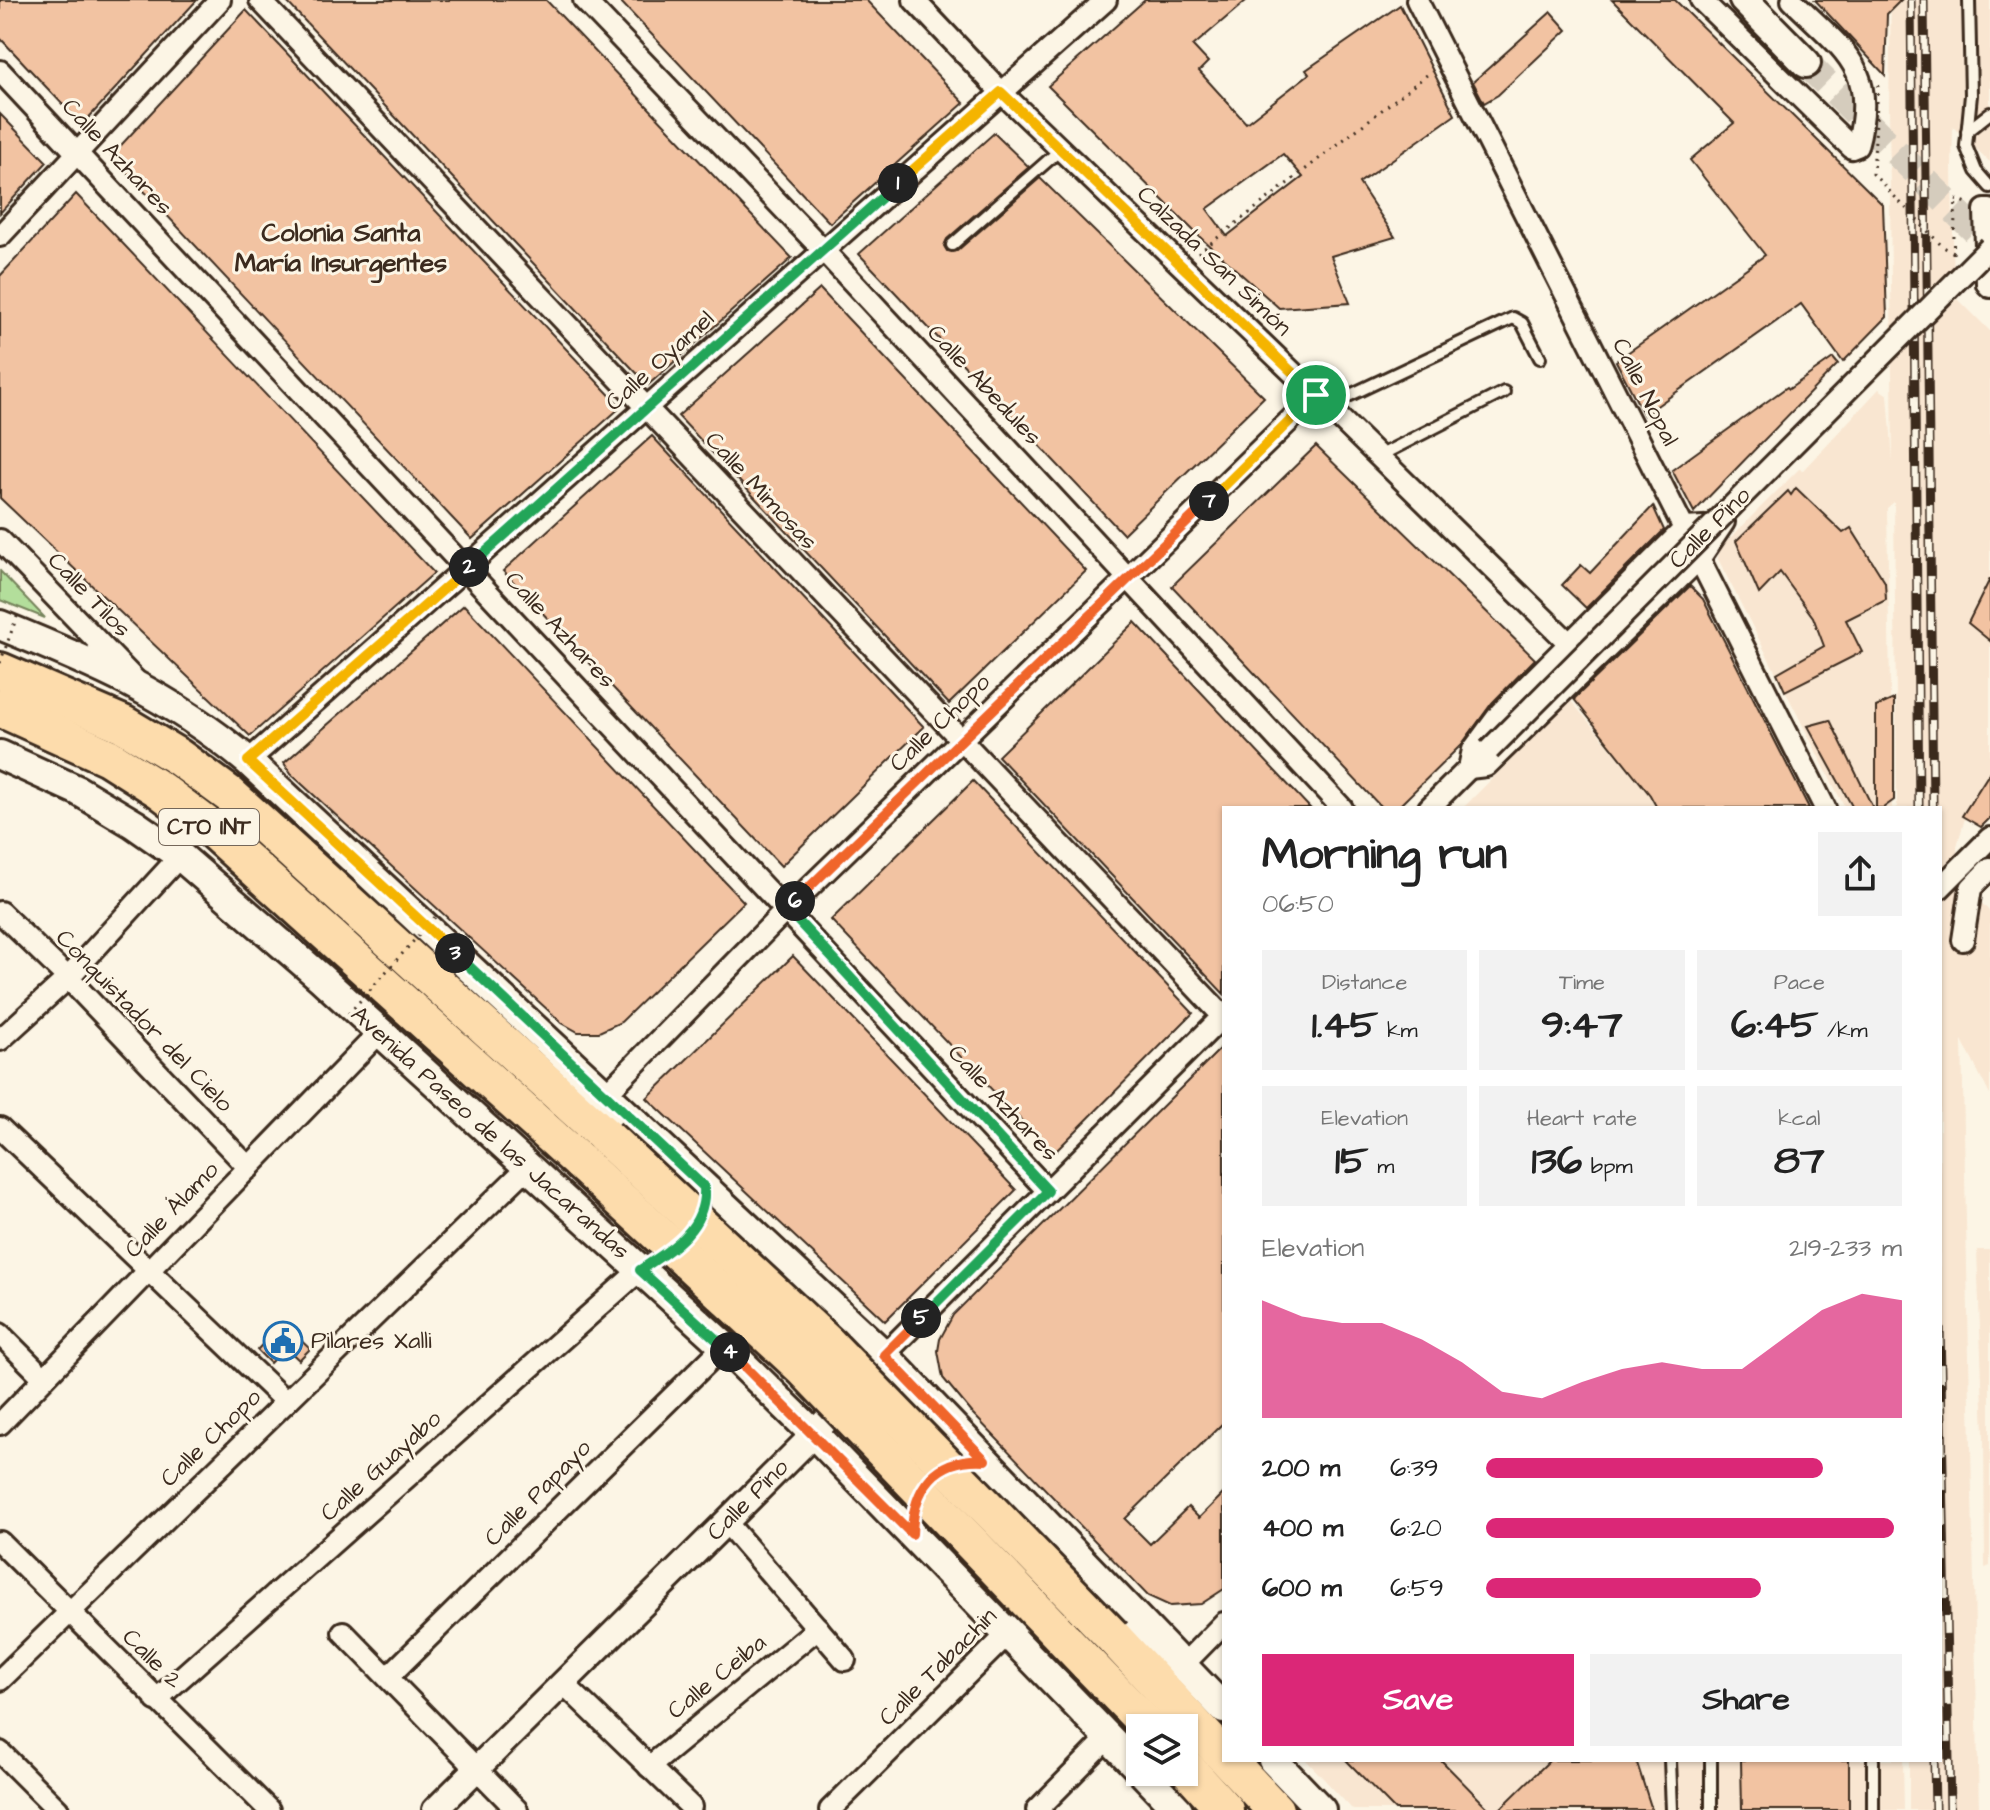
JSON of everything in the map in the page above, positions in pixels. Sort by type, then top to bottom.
[{"type":"highway","name":"CTO INT","points":[[0,671],[123,724],[178,757],[230,795],[829,1345],[1222,1754]]},
{"type":"highway","name":"CTO INT","points":[[0,708],[108,757],[208,826],[581,1163],[814,1379],[1136,1714]]},
{"type":"highway","points":[[1230,1762],[1275,1810]]},
{"type":"highway","points":[[1198,1780],[1225,1810]]},
{"type":"main road","points":[[1744,0],[1806,63]]},
{"type":"main road","name":"CTO INT","points":[[10,618],[140,686],[217,735],[248,761],[884,1355],[1222,1707]]},
{"type":"main road","name":"Avenida Paseo de las Jacarandas","points":[[0,755],[77,790],[180,856],[380,1032],[724,1346],[814,1434],[1126,1756]]},
{"type":"main road","points":[[640,1270],[684,1238],[705,1204],[704,1187]]},
{"type":"main road","points":[[912,1534],[915,1503],[930,1478],[955,1462],[985,1460]]},
{"type":"main road","points":[[1275,1762],[1321,1810]]},
{"type":"main road","name":"Avenida Paseo de las Jacarandas","points":[[1155,1786],[1178,1810]]},
{"type":"street","points":[[0,236],[220,0]]},
{"type":"street","name":"Calle Mimosas","points":[[260,0],[1222,1014]]},
{"type":"street","name":"Calle Abedules","points":[[584,0],[823,250],[1340,806]]},
{"type":"street","name":"Calzada San Simón","points":[[914,0],[1060,150],[1322,400],[1569,643]]},
{"type":"street","name":"Calle Oyamel","points":[[248,761],[1106,0]]},
{"type":"street","name":"Calle Nopal","points":[[1417,0],[1824,806]]},
{"type":"street","points":[[1701,0],[1852,148],[1857,146],[1862,129],[1863,85],[1853,60],[1792,0]]},
{"type":"street","name":"Calle Azhares","points":[[0,71],[1048,1191]]},
{"type":"street","points":[[1990,210],[1985,210],[1987,284],[1990,287]]},
{"type":"street","name":"Calle Pino","points":[[1431,806],[1990,247]]},
{"type":"street","points":[[1721,526],[1685,528],[1501,712],[1473,750],[1469,768],[1486,766],[1700,558],[1721,526],[1879,370]]},
{"type":"street","name":"Calle Chopo","points":[[605,1095],[787,909],[961,739],[1322,400]]},
{"type":"street","name":"Calle Tilos","points":[[0,540],[140,686]]},
{"type":"street","points":[[1942,886],[1990,838]]},
{"type":"street","points":[[0,1040],[68,978],[180,856]]},
{"type":"street","points":[[1963,940],[1971,888],[1990,868]]},
{"type":"street","name":"Conquistador del Cielo","points":[[0,912],[68,978],[249,1168]]},
{"type":"street","name":"Calle Pino","points":[[435,1810],[814,1434],[884,1355],[1222,1018]]},
{"type":"street","name":"Calle Álamo","points":[[0,1424],[380,1032]]},
{"type":"street","points":[[0,1128],[286,1402]]},
{"type":"street","name":"Calle Chopo","points":[[0,1680],[528,1167]]},
{"type":"street","name":"Calle Guayabo","points":[[156,1700],[640,1270]]},
{"type":"street","points":[[0,1334],[44,1378]]},
{"type":"street","name":"Calle Papayo","points":[[388,1677],[724,1346]]},
{"type":"street","points":[[726,1522],[845,1660]]},
{"type":"street","name":"Calle 2","points":[[0,1542],[269,1810]]},
{"type":"street","name":"Calle Tabachin","points":[[830,1810],[1081,1560]]},
{"type":"street","points":[[1182,1666],[1222,1625]]},
{"type":"street","name":"Calle Ceiba","points":[[649,1767],[818,1628]]},
{"type":"street","points":[[343,1632],[517,1810]]},
{"type":"street","points":[[563,1683],[691,1807]]},
{"type":"street","points":[[1037,1810],[1108,1738]]},
{"type":"street","points":[[0,1752],[58,1810]]},
{"type":"lane","points":[[1969,0],[1971,95],[1966,146],[1976,171],[1990,187]]},
{"type":"lane","points":[[1967,131],[1990,113]]},
{"type":"lane","points":[[952,245],[1060,150]]},
{"type":"lane","points":[[1322,400],[1513,318],[1522,323],[1540,358]]},
{"type":"lane","points":[[1379,456],[1504,392]]},
{"type":"lane","points":[[1670,1762],[1672,1810]]},
{"type":"lane","points":[[1711,1762],[1711,1810]]},
{"type":"lane","points":[[1873,1762],[1873,1810]]},
{"type":"path","points":[[1181,265],[1448,59]]},
{"type":"path","points":[[1878,85],[1873,174],[1943,247],[1954,252]]},
{"type":"path","points":[[1953,260],[1956,199]]},
{"type":"path","points":[[0,663],[10,618]]},
{"type":"path","points":[[343,1020],[436,916]]},
{"type":"shaded area","points":[[1891,0],[1990,0],[1990,162],[1953,127],[1952,165],[1954,301],[1958,299],[1990,331],[1990,818],[1981,827],[1965,818],[1957,846],[1959,918],[1978,899],[1990,912],[1990,1095],[1962,1040],[1979,1810],[1909,1810],[1909,1762],[1942,1762],[1942,806],[1897,806],[1894,502],[1887,508],[1892,806],[1844,806],[1718,559],[1719,549],[1799,469],[1803,470],[1879,389],[1888,395],[1893,460],[1889,107]]},
{"type":"shaded area","points":[[1570,700],[1648,791],[1654,806],[1465,806]]},
{"type":"shaded area","points":[[1977,1250],[1990,1250],[1990,1566],[1985,1568],[1984,1434]]},
{"type":"shaded area","points":[[1308,1762],[1903,1762],[1904,1810],[1353,1810]]},
{"type":"green space","points":[[0,571],[45,618],[0,600]]},
{"type":"building","points":[[0,0],[197,0],[82,125],[0,38]]},
{"type":"building","points":[[285,0],[546,0],[792,258],[648,385]]},
{"type":"building","points":[[619,0],[866,0],[964,103],[830,223]]},
{"type":"building","points":[[1145,0],[1247,0],[1193,46],[1208,62],[1199,71],[1246,123],[1309,74],[1306,70],[1400,5],[1455,115],[1359,183],[1395,237],[1331,256],[1350,303],[1279,308],[1204,241],[1048,86]],"holes":[[[1283,154],[1303,177],[1227,236],[1207,209]]]},
{"type":"building","points":[[1612,0],[1675,0],[1883,205],[1887,317],[1843,362],[1801,304],[1644,415],[1616,361],[1765,255],[1690,160],[1734,123]]},
{"type":"building","points":[[1815,0],[1901,0],[1887,14],[1885,75]]},
{"type":"building","points":[[246,10],[621,407],[472,539],[111,156]]},
{"type":"building","points":[[1551,12],[1567,30],[1498,95],[1484,103],[1473,82]]},
{"type":"building","points":[[0,114],[47,162],[0,213]]},
{"type":"building","points":[[994,133],[1029,167],[947,239],[944,246],[947,251],[957,251],[1040,178],[1264,397],[1123,534],[859,254]]},
{"type":"building","points":[[76,194],[434,573],[250,736],[0,498],[0,276]]},
{"type":"building","points":[[820,289],[1086,571],[949,704],[678,416]]},
{"type":"building","points":[[1833,358],[1838,364],[1694,512],[1672,470],[1787,387],[1789,389]]},
{"type":"building","points":[[652,436],[924,727],[781,866],[503,571]]},
{"type":"building","points":[[1316,446],[1535,659],[1492,703],[1462,744],[1399,806],[1380,806],[1172,586]]},
{"type":"building","points":[[1796,488],[1843,533],[1851,528],[1885,582],[1886,600],[1846,620],[1862,652],[1785,691],[1777,673],[1824,646],[1813,617],[1780,572],[1759,594],[1736,541],[1788,491],[1791,495]]},
{"type":"building","points":[[1653,506],[1664,530],[1586,608],[1562,585],[1581,565],[1590,573]]},
{"type":"building","points":[[1990,579],[1990,641],[1968,623]]},
{"type":"building","points":[[1690,586],[1703,599],[1808,806],[1656,806],[1574,699]]},
{"type":"building","points":[[464,605],[744,902],[621,1022],[599,1032],[578,1032],[562,1023],[291,774],[284,763]]},
{"type":"building","points":[[1135,622],[1308,806],[1222,806],[1222,992],[998,756]]},
{"type":"building","points":[[1894,699],[1894,800],[1886,806],[1876,806],[1876,707]]},
{"type":"building","points":[[1830,720],[1872,806],[1852,806],[1808,726]]},
{"type":"building","points":[[1990,772],[1990,818],[1981,827],[1962,816]]},
{"type":"building","points":[[973,781],[1193,1013],[1053,1154],[831,920]]},
{"type":"building","points":[[793,956],[1016,1190],[885,1321],[647,1098]]},
{"type":"building","points":[[1222,1047],[1222,1424],[1125,1519],[1150,1544],[1188,1507],[1199,1518],[1222,1495],[1222,1590],[1201,1604],[1170,1606],[1148,1596],[973,1414],[943,1378],[938,1351],[940,1339],[953,1315]]},
{"type":"building","name":"Pilares Xalli","points":[[279,1327],[289,1336],[292,1332],[310,1349],[299,1360],[285,1347],[270,1363],[257,1350]]},
{"type":"building","points":[[1348,1762],[1443,1762],[1490,1810],[1395,1810]]},
{"type":"building","points":[[1548,1762],[1637,1762],[1652,1810],[1499,1810]]},
{"type":"building","points":[[1741,1762],[1849,1762],[1849,1810],[1742,1810]]},
{"type":"tunnel","points":[[1806,63],[1990,245]]},
{"type":"railway","points":[[1911,0],[1919,806]]},
{"type":"railway","points":[[1924,0],[1933,806]]},
{"type":"railway","points":[[1942,1424],[1950,1810]]},
{"type":"railway","points":[[1934,1762],[1935,1810]]},
{"type":"place","name":"Pilares Xalli","points":[[283,1341]]},
{"type":"district","name":"Colonia Santa María Insurgentes","points":[[341,248]]},
{"type":"route","points":[[1001,92],[1316,395],[787,909],[1048,1191],[884,1355],[985,1460],[955,1462],[941,1468],[930,1478],[915,1503],[912,1534],[724,1346],[640,1270],[684,1238],[705,1204],[704,1187],[248,761],[1001,92]]}]
